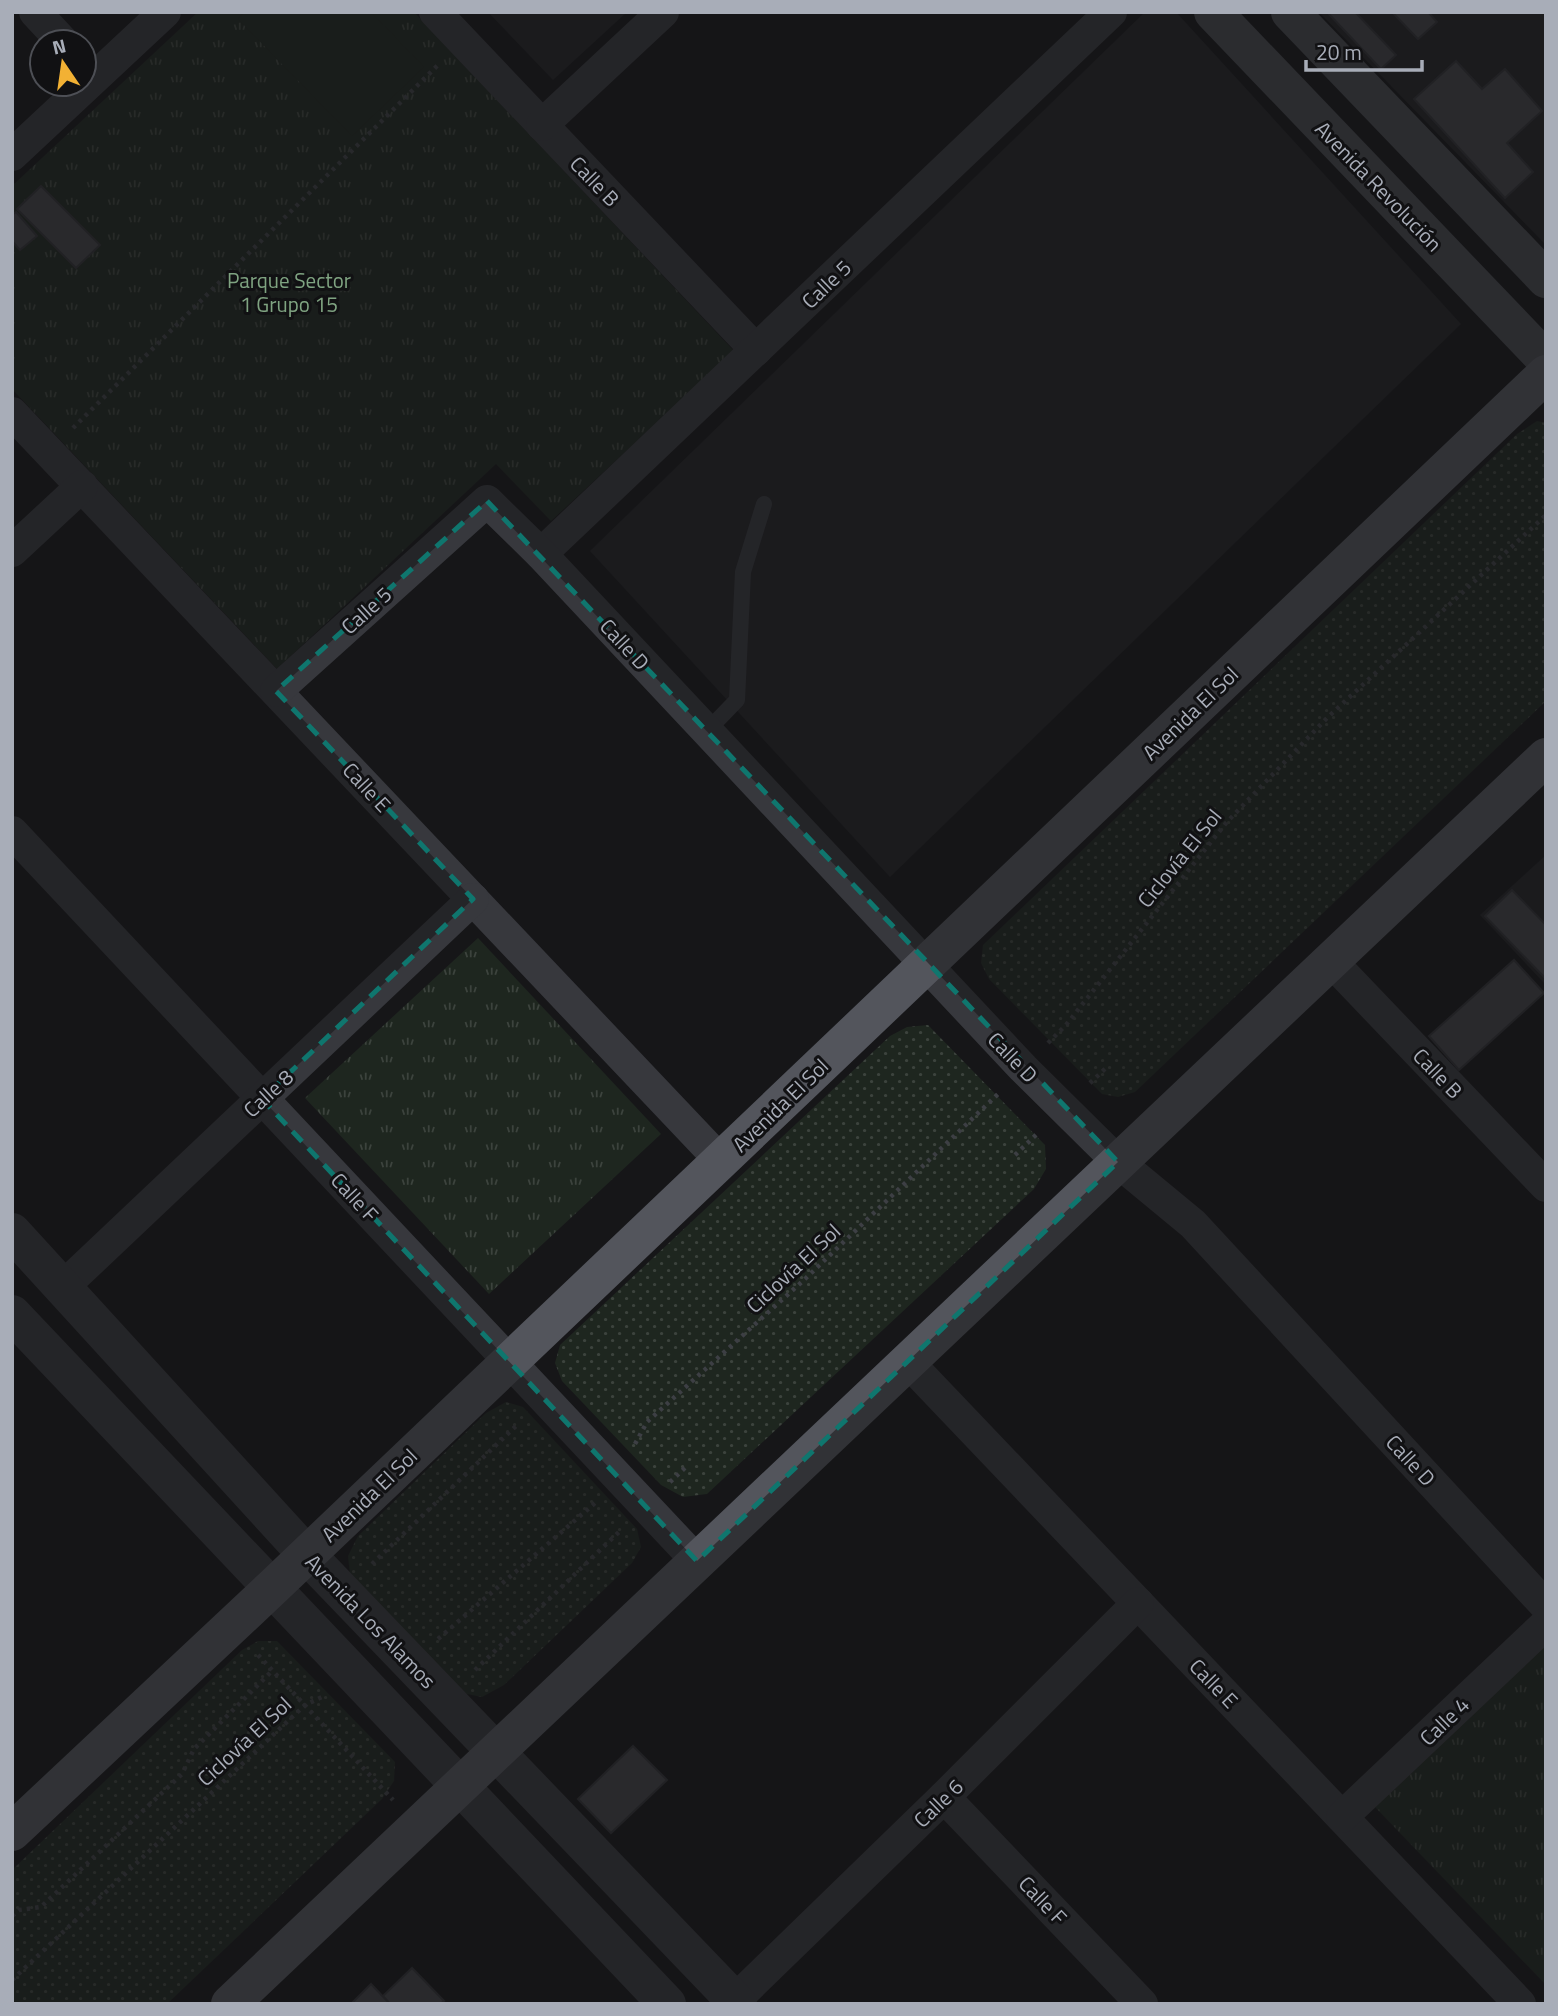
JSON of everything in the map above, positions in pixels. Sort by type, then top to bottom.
[{"type":"main road","name":"Avenida Revolución","points":[[1213,12],[1546,360]]},
{"type":"main road","points":[[1290,12],[1546,279]]},
{"type":"main road","name":"Avenida El Sol","points":[[12,1832],[307,1555],[1546,374]]},
{"type":"main road","points":[[230,2004],[1546,757]]},
{"type":"street","points":[[35,12],[50,28]]},
{"type":"street","points":[[98,64],[165,12]]},
{"type":"street","name":"Calle B","points":[[435,12],[756,350]]},
{"type":"street","points":[[542,125],[663,12]]},
{"type":"street","name":"Calle 5","points":[[541,554],[1111,12]]},
{"type":"street","points":[[12,155],[64,98]]},
{"type":"street","name":"Calle E","points":[[12,413],[721,1161]]},
{"type":"street","points":[[12,551],[82,486]]},
{"type":"street","name":"Calle 5","points":[[276,691],[488,501]]},
{"type":"street","name":"Calle D","points":[[488,501],[541,554],[1023,1068],[1118,1162],[1193,1224],[1546,1606]]},
{"type":"street","name":"Calle F","points":[[12,832],[697,1561]]},
{"type":"street","name":"Calle 8","points":[[64,1286],[473,899]]},
{"type":"street","name":"Calle B","points":[[1331,961],[1546,1186]]},
{"type":"street","name":"Avenida Los Alamos","points":[[12,1231],[307,1555],[736,2002]]},
{"type":"street","points":[[16,1325],[273,1587],[667,2004]]},
{"type":"street","name":"Calle E","points":[[908,1362],[1520,2004]]},
{"type":"street","name":"Calle 6","points":[[736,2002],[1138,1603]]},
{"type":"street","name":"Calle 4","points":[[1342,1817],[1546,1624]]},
{"type":"street","name":"Calle F","points":[[944,1797],[1142,2004]]},
{"type":"lane","points":[[707,731],[737,700],[743,572],[764,504]]},
{"type":"path","points":[[49,452],[462,41]]},
{"type":"path","name":"Ciclovía El Sol","points":[[406,1658],[422,1651],[442,1636],[609,1492],[647,1422],[805,1279],[979,1114],[1066,1025],[1235,814],[1327,718],[1546,515]]},
{"type":"path","points":[[372,1564],[517,1425]]},
{"type":"path","points":[[475,1670],[620,1531]]},
{"type":"path","points":[[232,1626],[418,1826]]},
{"type":"path","points":[[12,1916],[19,1910],[41,1907],[71,1879],[182,1773],[194,1749],[273,1670]]},
{"type":"path","name":"Ciclovía El Sol","points":[[12,1980],[305,1705],[360,1679]]},
{"type":"highlighted area","points":[[487,501],[1118,1162],[697,1561],[262,1099],[473,899],[276,691]]},
{"type":"shaded area","points":[[488,12],[627,12],[553,80]]},
{"type":"shaded area","points":[[1145,12],[1176,12],[1461,324],[890,877],[590,551]]},
{"type":"shaded area","points":[[1319,12],[1546,12],[1546,244],[1545,244]]},
{"type":"shaded area","points":[[1546,855],[1546,985],[1480,915]]},
{"type":"green space","name":"Parque Sector 1 Grupo 15","points":[[198,12],[414,12],[734,351],[551,521],[496,464],[277,669],[12,389],[12,186]]},
{"type":"green space","points":[[244,12],[371,12],[424,67],[352,136],[238,19]]},
{"type":"green space","points":[[1537,421],[1546,423],[1546,701],[1135,1092],[1118,1097],[1102,1094],[989,979],[981,963],[983,945],[1517,434]]},
{"type":"green space","points":[[478,938],[661,1134],[489,1294],[305,1098]]},
{"type":"green space","points":[[928,1025],[1045,1145],[1046,1169],[1034,1189],[707,1494],[683,1497],[661,1485],[562,1381],[555,1363],[560,1345],[890,1036],[907,1027]]},
{"type":"green space","points":[[506,1402],[523,1407],[637,1529],[641,1547],[632,1563],[504,1685],[482,1697],[462,1693],[350,1574],[348,1556],[358,1536],[486,1413]]},
{"type":"green space","points":[[258,1641],[277,1641],[395,1762],[394,1781],[382,1799],[167,2004],[12,2004],[12,1870],[242,1650]]},
{"type":"green space","points":[[1546,1645],[1546,1985],[1375,1807]]},
{"type":"building","points":[[1327,12],[1355,12],[1396,55],[1381,69]]},
{"type":"building","points":[[1392,12],[1428,12],[1437,22],[1418,39]]},
{"type":"building","points":[[1456,61],[1482,89],[1505,69],[1542,111],[1507,143],[1533,172],[1505,198],[1414,99]]},
{"type":"building","points":[[41,186],[100,245],[76,268],[17,209]]},
{"type":"building","points":[[16,212],[37,236],[20,250],[12,241],[12,215]]},
{"type":"building","points":[[1512,890],[1546,925],[1546,979],[1485,916]]},
{"type":"building","points":[[1514,960],[1544,993],[1459,1070],[1429,1036]]},
{"type":"building","points":[[633,1746],[667,1780],[611,1833],[578,1799]]},
{"type":"building","points":[[412,1968],[444,2001],[440,2004],[390,2004],[383,1996]]},
{"type":"building","points":[[371,1984],[390,2004],[351,2004]]}]
